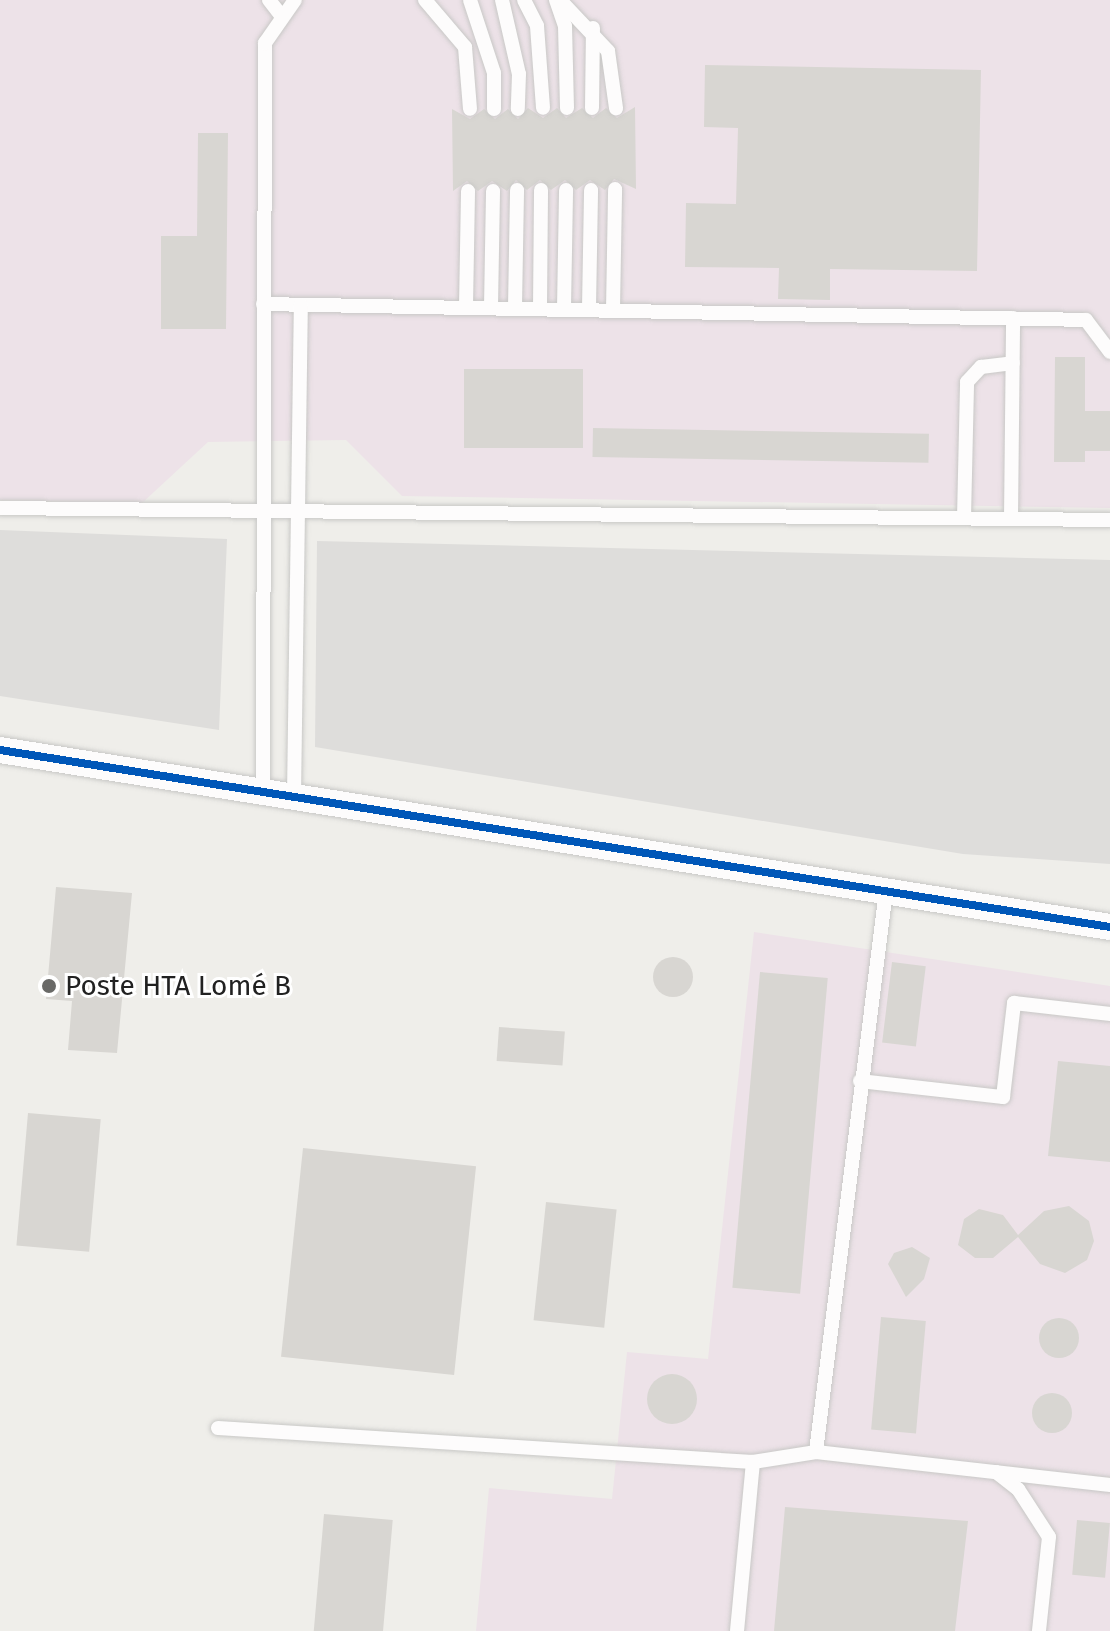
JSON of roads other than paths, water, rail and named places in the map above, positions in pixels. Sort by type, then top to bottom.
[{"type":"street","points":[[0,750],[1110,927]]},
{"type":"lane","points":[[269,0],[280,14]]},
{"type":"lane","points":[[263,792],[265,43],[280,14],[295,0]]},
{"type":"lane","points":[[425,0],[465,47],[470,109]]},
{"type":"lane","points":[[470,0],[494,73],[494,109]]},
{"type":"lane","points":[[502,0],[519,74],[518,109]]},
{"type":"lane","points":[[524,0],[537,26],[543,108]]},
{"type":"lane","points":[[558,0],[593,27],[617,74],[616,108]]},
{"type":"lane","points":[[558,0],[565,26],[567,108]]},
{"type":"lane","points":[[592,108],[593,27]]},
{"type":"lane","points":[[613,309],[615,189]]},
{"type":"lane","points":[[515,307],[517,190]]},
{"type":"lane","points":[[540,308],[541,190]]},
{"type":"lane","points":[[564,308],[566,190]]},
{"type":"lane","points":[[589,308],[591,190]]},
{"type":"lane","points":[[466,307],[468,191]]},
{"type":"lane","points":[[491,307],[493,191]]},
{"type":"lane","points":[[263,304],[1086,320],[1110,352]]},
{"type":"lane","points":[[294,796],[301,305]]},
{"type":"lane","points":[[1011,519],[1013,318]]},
{"type":"lane","points":[[964,518],[967,382],[981,367],[1013,363]]},
{"type":"lane","points":[[0,508],[1110,520]]},
{"type":"lane","points":[[816,1452],[886,891]]},
{"type":"lane","points":[[860,1081],[1003,1097],[1014,1003],[1110,1014]]},
{"type":"lane","points":[[218,1428],[753,1462],[816,1452],[1110,1485]]},
{"type":"lane","points":[[737,1631],[753,1462]]},
{"type":"lane","points":[[995,1472],[1018,1489],[1049,1537],[1039,1631]]},
{"type":"place","name":"Poste HTA Lomé B","points":[[49,986]]}]
